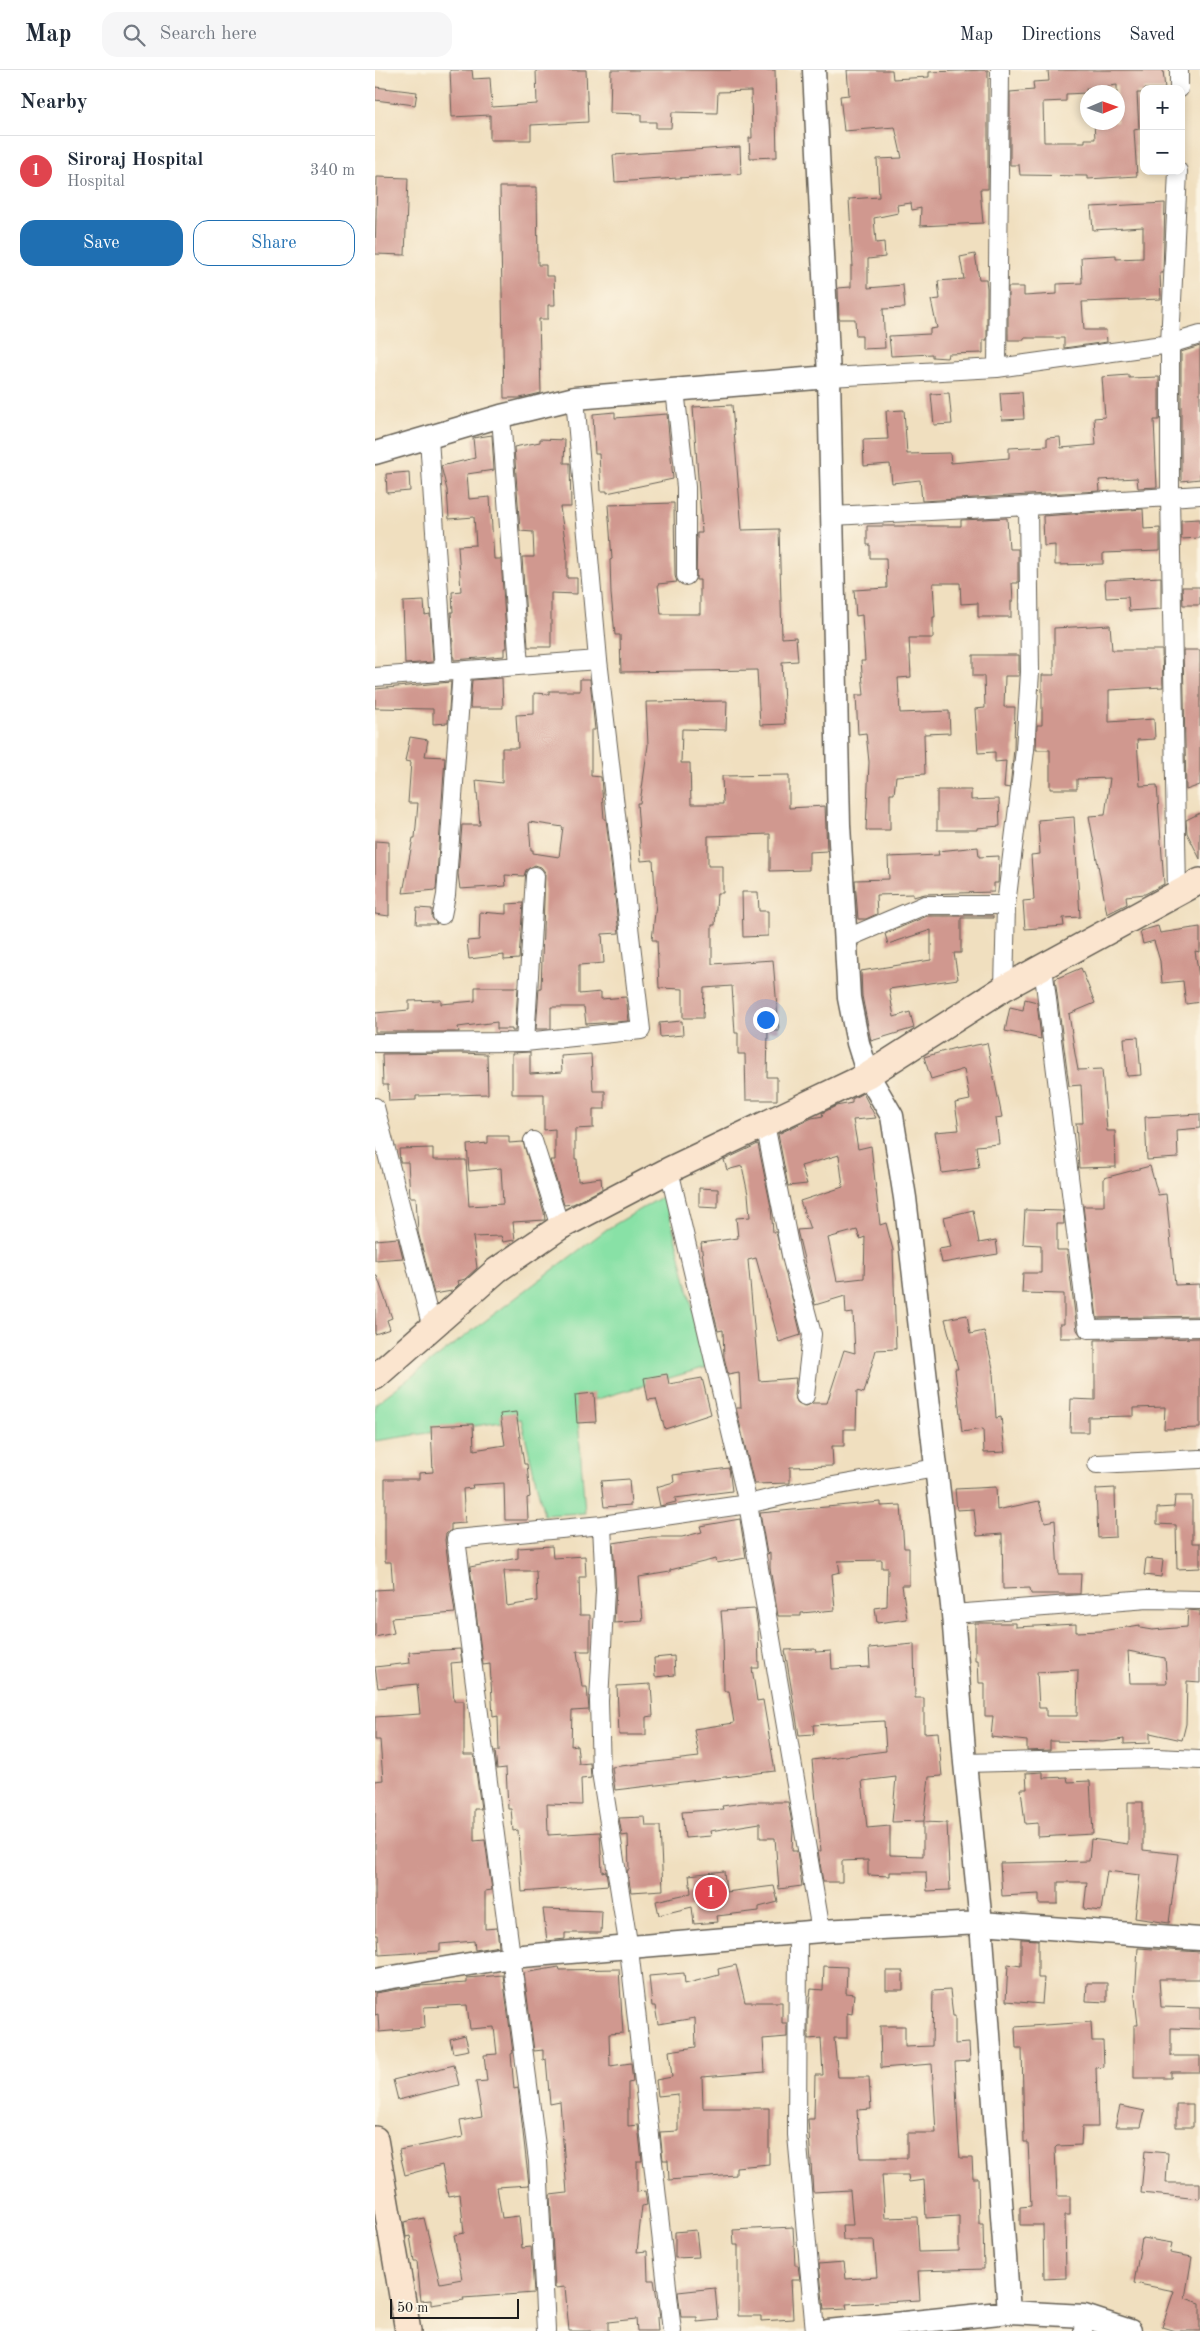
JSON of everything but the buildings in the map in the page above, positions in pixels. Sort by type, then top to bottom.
[{"type":"main road","points":[[375,1377],[497,1270],[560,1227],[669,1170],[868,1075],[1004,988],[1200,882]]},
{"type":"main road","points":[[375,2139],[408,2331]]},
{"type":"street","points":[[814,70],[829,377],[839,825],[849,998],[858,1043],[868,1075],[892,1116],[905,1198],[953,1614],[981,1923],[1009,2312]]},
{"type":"street","points":[[997,368],[1000,70]]},
{"type":"street","points":[[1179,70],[1179,85]]},
{"type":"street","points":[[1177,175],[1171,344],[1170,496],[1177,893]]},
{"type":"street","points":[[375,453],[501,416],[575,398],[829,377],[997,368],[1171,344],[1200,335]]},
{"type":"street","points":[[675,390],[686,487],[686,576]]},
{"type":"street","points":[[375,1043],[525,1042],[641,1030],[598,660],[575,398]]},
{"type":"street","points":[[501,416],[519,666]]},
{"type":"street","points":[[429,438],[444,672]]},
{"type":"street","points":[[832,516],[1200,495]]},
{"type":"street","points":[[1004,988],[1006,905],[1025,750],[1030,672],[1028,506]]},
{"type":"street","points":[[375,677],[598,660]]},
{"type":"street","points":[[442,915],[447,895],[462,670]]},
{"type":"street","points":[[525,1042],[535,876]]},
{"type":"street","points":[[845,940],[925,905],[1006,905]]},
{"type":"street","points":[[1043,967],[1088,1329],[1200,1327]]},
{"type":"street","points":[[375,1107],[432,1328]]},
{"type":"street","points":[[765,1124],[792,1260],[812,1334],[805,1396]]},
{"type":"street","points":[[533,1141],[560,1227]]},
{"type":"street","points":[[669,1170],[748,1504],[821,1931]]},
{"type":"street","points":[[1097,1464],[1200,1459]]},
{"type":"street","points":[[546,2331],[538,2160],[456,1539],[603,1526],[748,1504],[799,1492],[936,1468]]},
{"type":"street","points":[[603,1526],[605,1590],[599,1702],[601,1772],[629,1948],[672,2331]]},
{"type":"street","points":[[953,1614],[1148,1599],[1200,1600]]},
{"type":"street","points":[[965,1763],[1156,1758],[1200,1760]]},
{"type":"street","points":[[375,1980],[511,1957],[798,1932],[981,1923],[1200,1939]]},
{"type":"street","points":[[798,1932],[797,2135],[815,2331]]},
{"type":"street","points":[[828,2331],[953,2324],[1009,2312],[1130,2331]]},
{"type":"green space","points":[[665,1195],[707,1367],[577,1405],[585,1513],[544,1515],[521,1419],[375,1441],[375,1404],[607,1229]]},
{"type":"place","name":"Siroraj Hospital","points":[[711,1893]]}]
